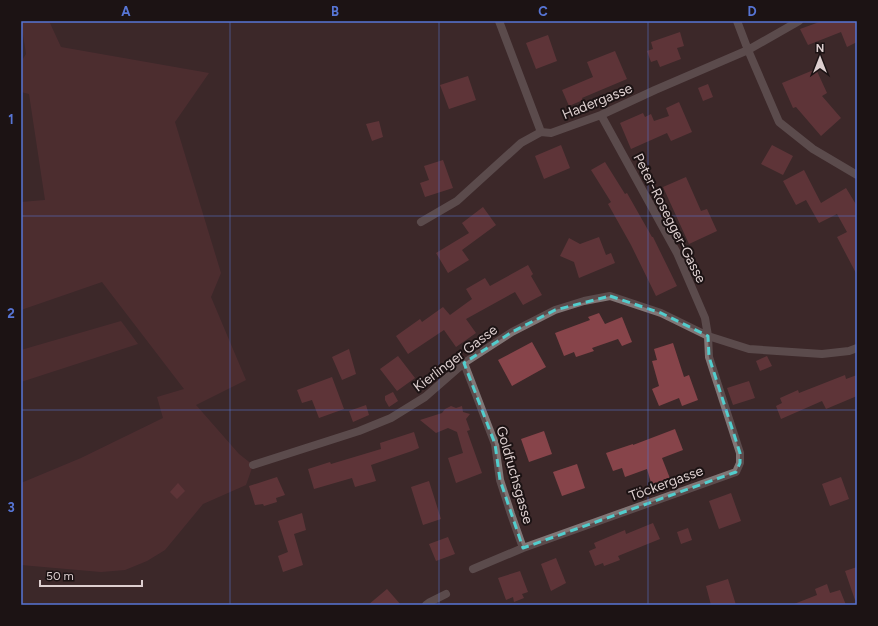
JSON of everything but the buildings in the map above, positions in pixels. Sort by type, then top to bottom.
[{"type":"street","points":[[499,21],[541,132]]},
{"type":"street","points":[[738,21],[748,50],[779,122],[813,149],[857,175]]},
{"type":"street","name":"Hadergasse","points":[[421,222],[457,201],[521,143],[541,132],[551,133],[601,115],[748,50],[799,21]]},
{"type":"street","name":"Peter-Rosegger-Gasse","points":[[601,115],[677,253],[705,318],[708,336]]},
{"type":"street","name":"Kierlinger Gasse","points":[[253,464],[359,431],[391,418],[425,397],[464,363],[512,332],[555,310],[584,300],[610,296],[660,313],[708,336],[749,349],[822,354],[849,351],[857,348]]},
{"type":"street","name":"Töckergasse","points":[[473,569],[523,548],[736,472],[740,463],[740,453],[709,357],[708,336]]},
{"type":"street","name":"Goldfuchsgasse","points":[[464,363],[495,444],[500,480],[523,548]]},
{"type":"street","points":[[426,605],[446,594]]},
{"type":"highlighted area","points":[[610,296],[661,313],[708,336],[709,357],[740,453],[740,463],[736,472],[523,548],[500,480],[495,444],[464,363],[512,332],[555,310]]},
{"type":"shaded area","points":[[21,21],[49,21],[61,47],[209,73],[175,122],[221,273],[211,297],[246,380],[196,405],[239,454],[253,465],[246,485],[203,504],[165,550],[147,561],[125,570],[101,572],[21,565],[21,483],[81,458],[163,418],[157,397],[184,389],[102,282],[21,310],[21,202],[45,200],[29,94],[21,92],[21,62],[26,54]]},
{"type":"shaded area","points":[[121,321],[138,344],[21,382],[21,350]]}]
